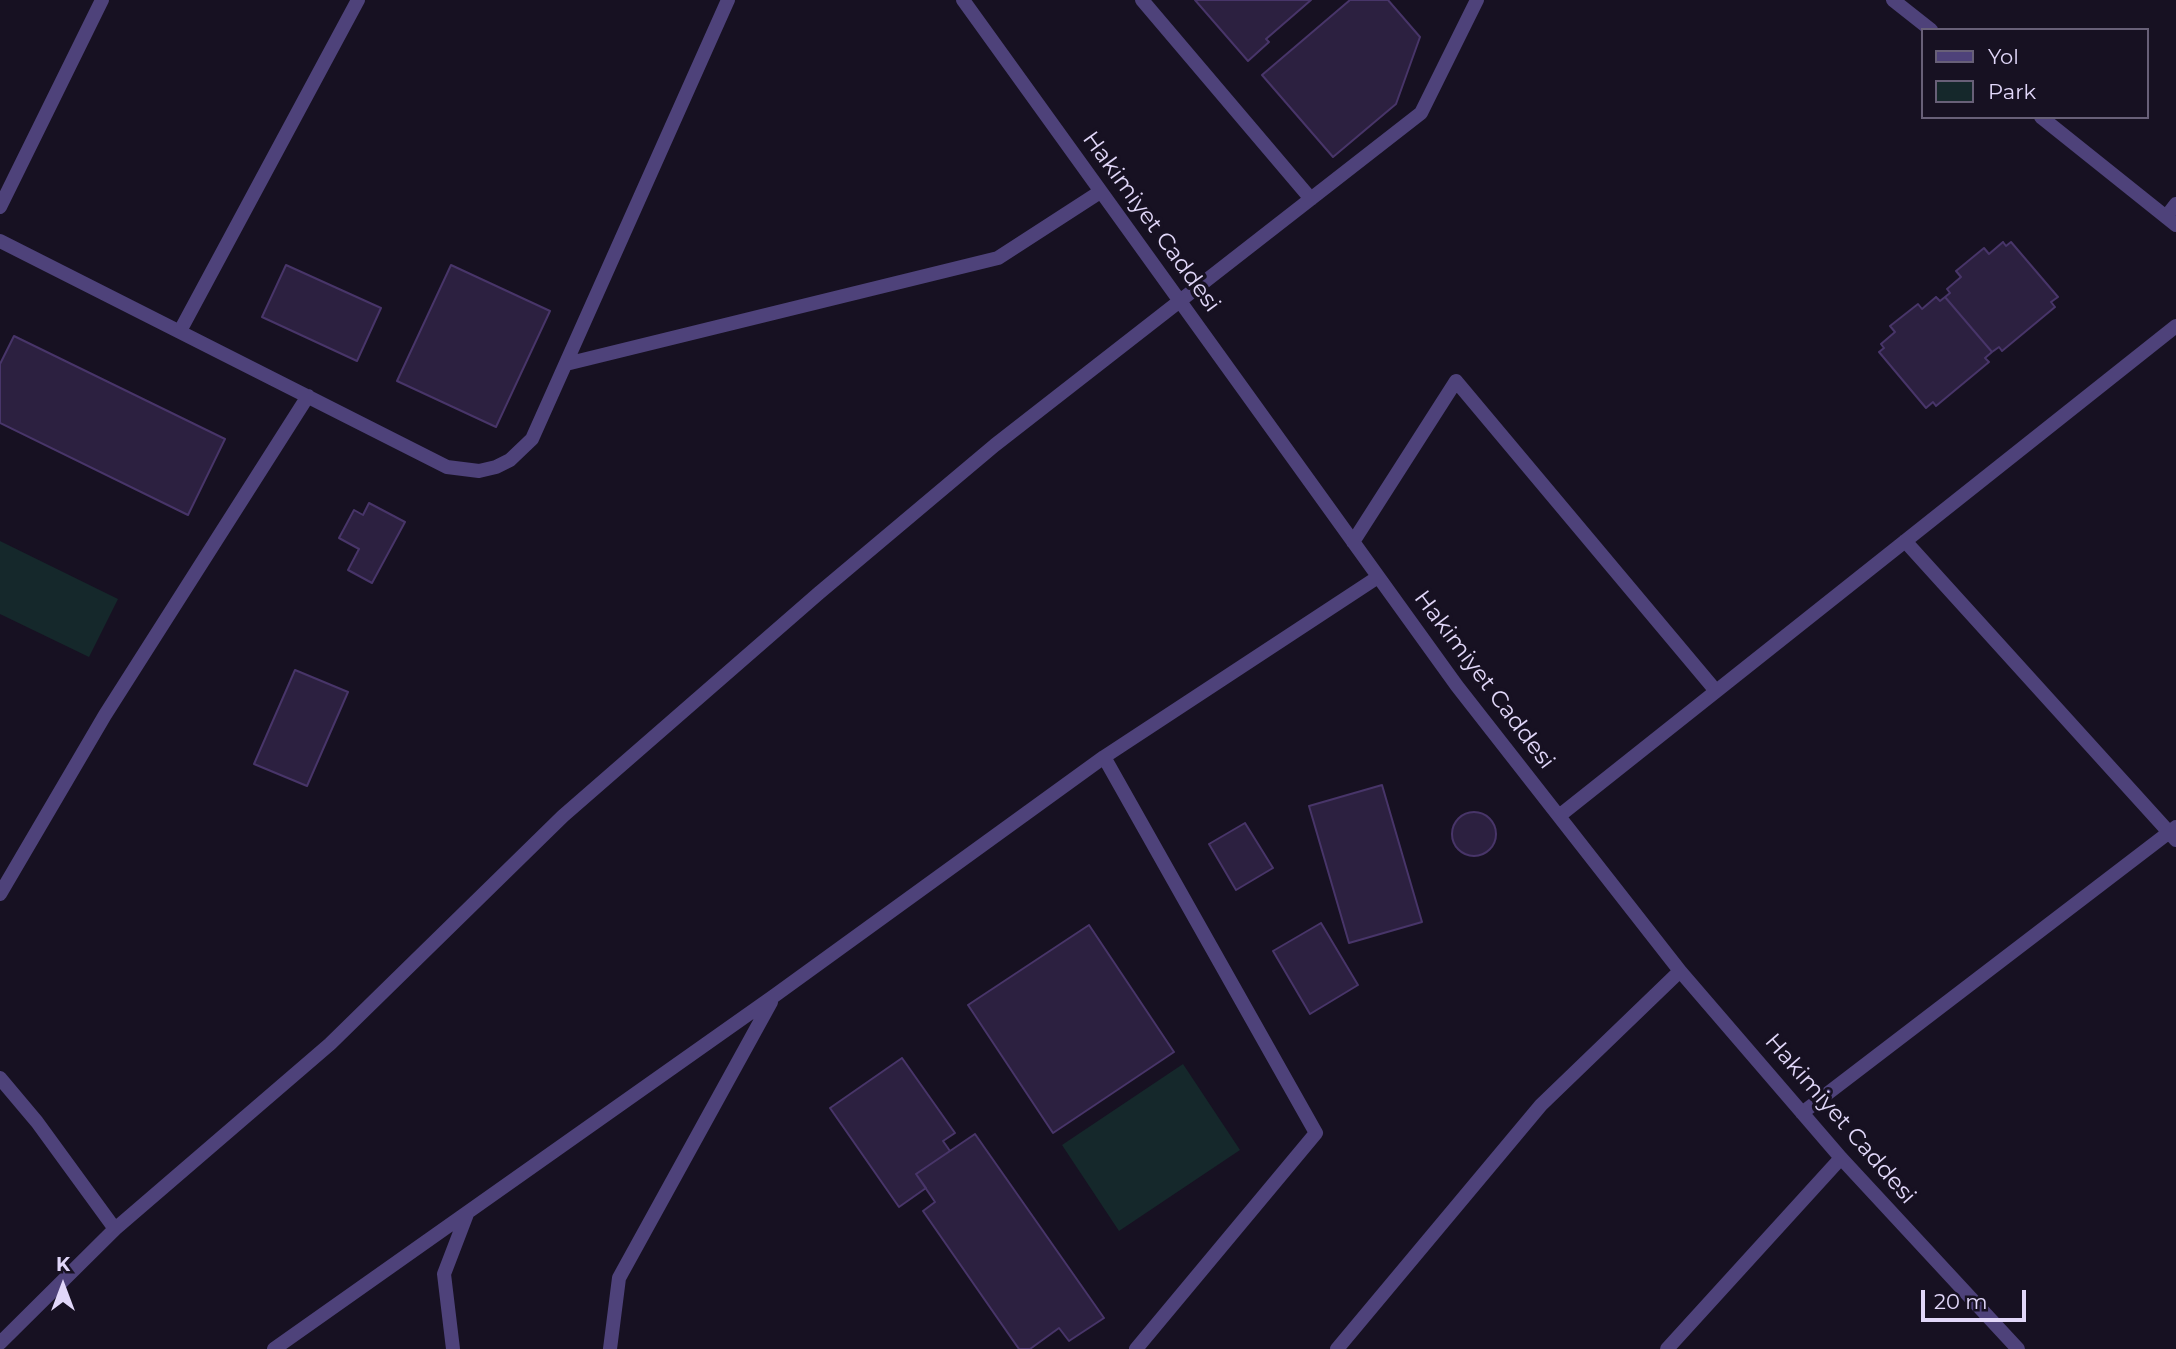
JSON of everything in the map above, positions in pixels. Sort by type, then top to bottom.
[{"type":"street","points":[[0,207],[102,0]]},
{"type":"street","points":[[180,331],[358,0]]},
{"type":"street","points":[[0,241],[447,467],[479,471],[510,460],[532,439],[728,0]]},
{"type":"street","name":"Hakimiyet Caddesi","points":[[963,0],[1457,686],[1681,971],[1841,1158],[2018,1349]]},
{"type":"street","points":[[1142,0],[1311,199]]},
{"type":"street","points":[[0,1343],[115,1229],[330,1044],[563,816],[819,593],[995,445],[1421,113],[1477,0]]},
{"type":"street","points":[[1893,0],[1928,28]]},
{"type":"street","points":[[2044,119],[2171,221],[2176,204]]},
{"type":"street","points":[[566,364],[998,258],[1100,192]]},
{"type":"street","points":[[1559,816],[2176,326]]},
{"type":"street","points":[[1353,542],[1456,381],[1716,691]]},
{"type":"street","points":[[0,894],[105,715],[308,396]]},
{"type":"street","points":[[1802,1113],[2174,833],[1905,541]]},
{"type":"street","points":[[274,1349],[774,996],[1104,757],[1378,577]]},
{"type":"street","points":[[1104,757],[1316,1133],[1136,1349]]},
{"type":"street","points":[[1337,1349],[1541,1105],[1681,971]]},
{"type":"street","points":[[610,1349],[619,1278],[774,996]]},
{"type":"street","points":[[0,1078],[53,1143],[115,1229]]},
{"type":"street","points":[[1667,1349],[1841,1158]]},
{"type":"street","points":[[453,1349],[444,1274],[467,1214]]},
{"type":"green space","points":[[0,541],[118,599],[89,657],[0,614]]},
{"type":"green space","points":[[1183,1064],[1240,1150],[1119,1231],[1062,1145]]},
{"type":"building","points":[[1195,0],[1311,0],[1266,39],[1269,42],[1248,61]]},
{"type":"building","points":[[1350,0],[1388,0],[1420,37],[1396,104],[1333,157],[1262,75]]},
{"type":"building","points":[[2003,242],[2006,246],[2011,242],[2058,297],[2051,302],[2055,307],[2002,351],[1999,347],[1992,352],[1945,297],[1950,293],[1947,289],[1961,277],[1956,271],[1984,248],[1989,254]]},
{"type":"building","points":[[286,265],[381,308],[357,361],[262,317]]},
{"type":"building","points":[[451,265],[550,311],[496,427],[397,381]]},
{"type":"building","points":[[1936,297],[1940,301],[1945,297],[1992,352],[1985,358],[1989,362],[1936,406],[1933,402],[1926,408],[1879,352],[1884,348],[1881,344],[1895,332],[1890,326],[1918,304],[1922,309]]},
{"type":"building","points":[[14,336],[225,439],[188,515],[0,423],[0,364]]},
{"type":"building","points":[[369,503],[405,522],[372,583],[348,570],[359,549],[339,538],[354,510],[363,515]]},
{"type":"building","points":[[295,670],[348,692],[307,786],[254,764]]},
{"type":"building","points":[[1382,785],[1422,922],[1349,943],[1309,806]]},
{"type":"building","points":[[1474,812],[1483,813],[1490,818],[1495,825],[1495,843],[1490,850],[1483,855],[1474,856],[1465,855],[1458,850],[1453,843],[1452,834],[1453,825],[1458,818],[1465,813]]},
{"type":"building","points":[[1245,823],[1273,868],[1236,890],[1209,844]]},
{"type":"building","points":[[1321,923],[1358,985],[1310,1014],[1273,951]]},
{"type":"building","points":[[1089,925],[1174,1052],[1053,1133],[968,1005]]},
{"type":"building","points":[[902,1058],[955,1133],[943,1141],[950,1151],[916,1174],[926,1188],[899,1207],[830,1108]]},
{"type":"building","points":[[975,1134],[1104,1318],[1069,1341],[1059,1328],[1030,1349],[1019,1349],[923,1211],[935,1202],[916,1174]]}]
